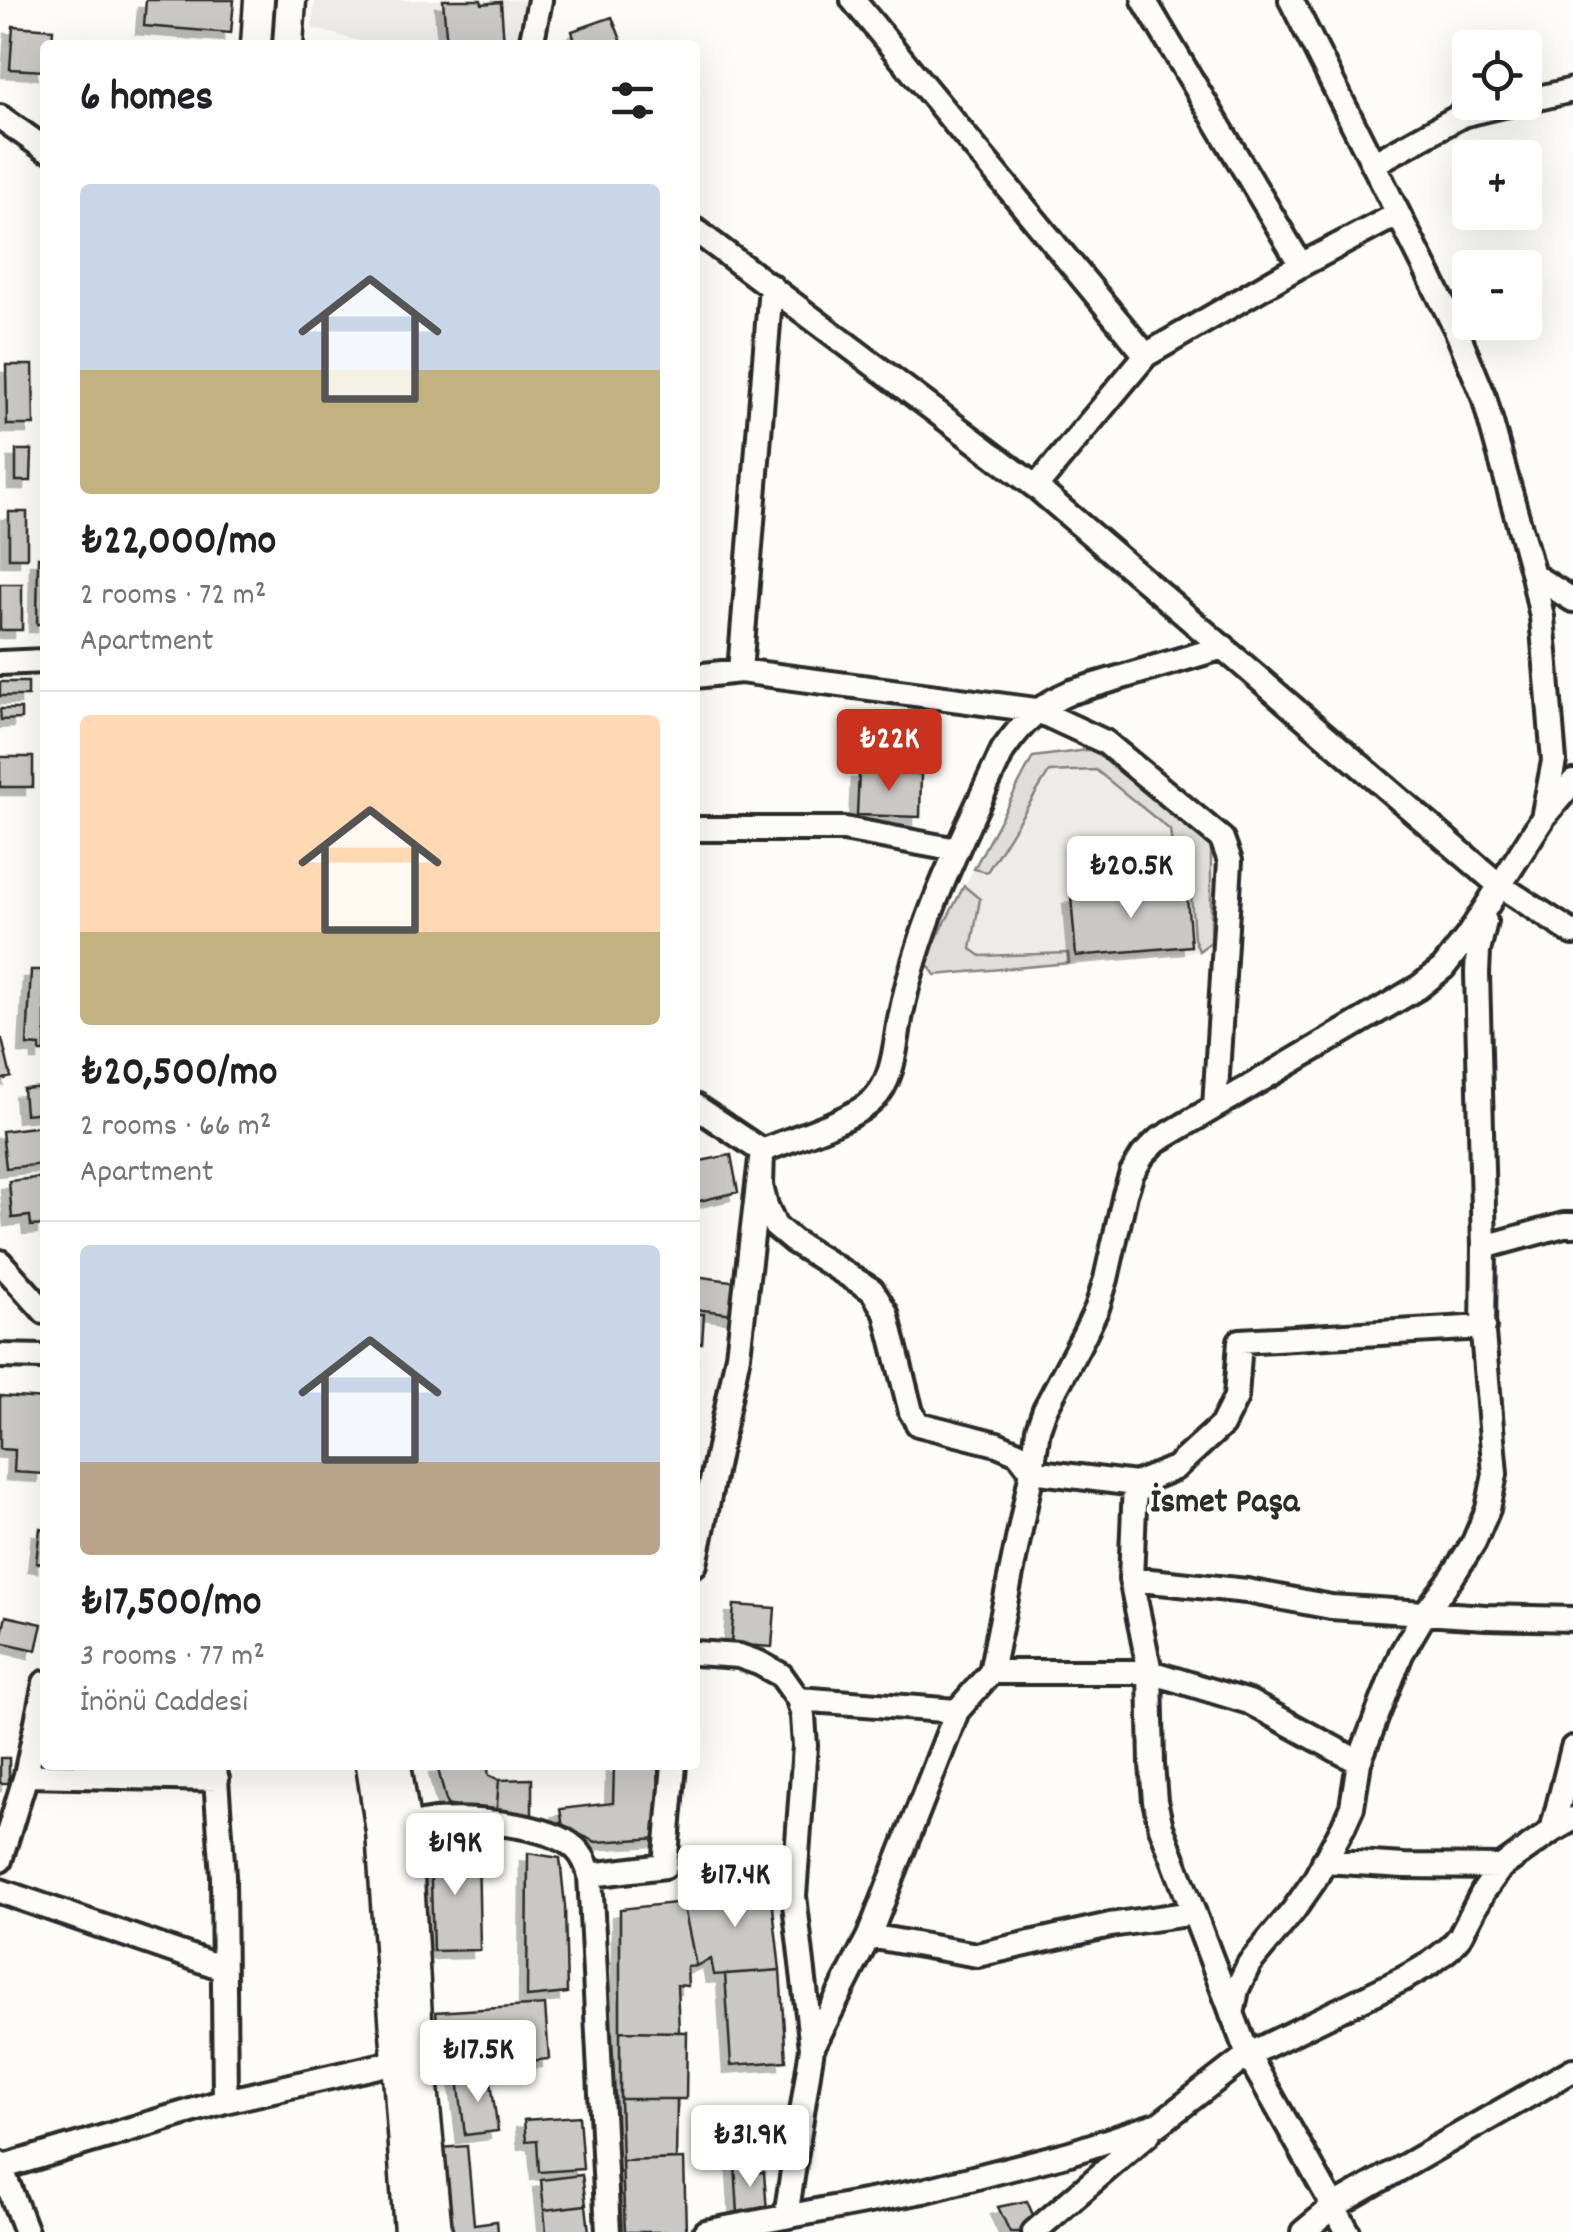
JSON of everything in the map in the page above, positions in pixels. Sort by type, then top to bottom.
[{"type":"main road","points":[[256,40],[259,0]]},
{"type":"main road","points":[[288,40],[291,0]]},
{"type":"main road","points":[[373,1770],[393,1830],[437,2232]]},
{"type":"main road","points":[[396,1770],[396,2062],[409,2232]]},
{"type":"street","points":[[532,40],[540,0]]},
{"type":"street","points":[[852,0],[1146,355]]},
{"type":"street","points":[[1144,0],[1301,265]]},
{"type":"street","points":[[1291,0],[1456,330],[1484,396],[1542,617],[1554,761],[1543,818]]},
{"type":"street","points":[[1542,96],[1573,90]]},
{"type":"street","points":[[0,117],[40,146]]},
{"type":"street","points":[[1373,164],[1453,120]]},
{"type":"street","points":[[1036,486],[1146,355],[1398,214]]},
{"type":"street","points":[[700,234],[1036,486],[1499,886],[1573,933]]},
{"type":"street","points":[[740,671],[770,286]]},
{"type":"street","points":[[1533,576],[1573,600]]},
{"type":"street","points":[[762,1151],[859,1112],[886,1083],[924,926],[1004,750],[1020,726],[1036,710],[1071,692],[1224,647]]},
{"type":"street","points":[[0,663],[40,661]]},
{"type":"street","points":[[700,675],[740,671],[1036,710],[1105,742],[1222,838],[1230,861],[1215,1108]]},
{"type":"street","points":[[812,2048],[869,1936],[957,1712],[990,1672],[1038,1430],[1102,1293],[1132,1173],[1157,1141],[1432,978],[1455,954],[1543,818],[1573,782]]},
{"type":"street","points":[[700,829],[844,829],[957,850]]},
{"type":"street","points":[[1232,2015],[1237,1989],[1249,1964],[1293,1910],[1324,1862],[1352,1807],[1359,1762],[1401,1654],[1474,1542],[1488,1508],[1495,1474],[1484,1327],[1477,974],[1482,930],[1499,886]]},
{"type":"street","points":[[700,1110],[762,1151]]},
{"type":"street","points":[[762,1151],[761,1186],[775,1226],[864,1284],[880,1300],[911,1412],[918,1424],[997,1444],[1018,1453],[1032,1471],[1135,1484],[1175,1468],[1222,1425],[1236,1397],[1240,1341],[1484,1327]]},
{"type":"street","points":[[700,1540],[738,1355],[762,1151]]},
{"type":"street","points":[[1484,1247],[1564,1224],[1573,1225]]},
{"type":"street","points":[[0,1262],[40,1306]]},
{"type":"street","points":[[0,1356],[40,1357]]},
{"type":"street","points":[[1135,1484],[1131,1579],[1150,1672],[1152,1764],[1160,1828],[1248,2055],[1348,2232]]},
{"type":"street","points":[[1131,1579],[1248,1590],[1331,1608],[1573,1619]]},
{"type":"street","points":[[700,1653],[739,1656],[760,1663],[781,1676],[798,1699],[804,1716],[794,1896],[812,2048],[801,2220]]},
{"type":"street","points":[[990,1672],[1150,1672],[1249,1702],[1359,1762]]},
{"type":"street","points":[[798,1699],[957,1712]]},
{"type":"street","points":[[0,1860],[26,1775],[40,1707]]},
{"type":"street","points":[[1552,1830],[1573,1748]]},
{"type":"street","points":[[590,1875],[665,1866],[674,1770]]},
{"type":"street","points":[[26,1775],[216,1772],[222,1876],[225,2101]]},
{"type":"street","points":[[1034,2232],[1159,2124],[1248,2055],[1431,1963],[1460,1936],[1482,1892],[1501,1867],[1573,1819]]},
{"type":"street","points":[[393,1830],[434,1821],[466,1820],[542,1831],[563,1839],[586,1862],[590,1875],[608,2232]]},
{"type":"street","points":[[1324,1862],[1501,1867]]},
{"type":"street","points":[[0,1891],[223,1968]]},
{"type":"street","points":[[869,1936],[977,1955],[1110,1925],[1194,1913]]},
{"type":"street","points":[[26,2232],[1,2167],[225,2101],[396,2062]]},
{"type":"street","points":[[1303,2232],[1333,2207],[1573,2070]]},
{"type":"street","points":[[705,2232],[801,2220],[923,2191],[1070,2153],[1159,2124]]},
{"type":"shaded area","points":[[315,0],[525,0],[520,40],[356,40],[312,28]]},
{"type":"shaded area","points":[[1095,749],[1211,843],[1211,942],[1199,951],[935,975],[925,961],[1033,757]]},
{"type":"shaded area","points":[[1095,749],[1211,843],[1211,942],[1199,951],[1194,938],[1190,882],[1172,879],[1170,830],[1096,770],[1049,772],[987,872],[974,869],[1033,757]]},
{"type":"shaded area","points":[[964,886],[980,899],[971,949],[981,956],[1068,953],[1069,963],[935,975],[925,961]]},
{"type":"building","points":[[146,0],[234,0],[231,33],[144,26]]},
{"type":"building","points":[[443,0],[501,2],[504,40],[447,40]]},
{"type":"building","points":[[612,17],[621,40],[575,40],[572,31]]},
{"type":"building","points":[[13,26],[53,29],[52,40],[40,40],[40,71],[10,69]]},
{"type":"building","points":[[6,365],[33,365],[34,425],[7,425]]},
{"type":"building","points":[[16,450],[32,450],[31,481],[16,481]]},
{"type":"building","points":[[9,512],[27,512],[27,558],[9,558]]},
{"type":"building","points":[[38,557],[40,557],[40,624]]},
{"type":"building","points":[[0,584],[22,584],[22,630],[0,630]]},
{"type":"building","points":[[0,682],[28,682],[28,696],[0,696]]},
{"type":"building","points":[[0,709],[21,709],[21,719],[1,720]]},
{"type":"building","points":[[0,757],[33,757],[33,787],[0,787]]},
{"type":"building","points":[[859,771],[921,774],[920,817],[857,815]]},
{"type":"building","points":[[1186,885],[1191,946],[1076,956],[1071,896]]},
{"type":"building","points":[[31,970],[40,970],[40,1046],[27,1045]]},
{"type":"building","points":[[0,1039],[11,1077],[0,1080]]},
{"type":"building","points":[[40,1087],[40,1112],[25,1114],[23,1089]]},
{"type":"building","points":[[40,1126],[40,1165],[6,1168],[2,1131]]},
{"type":"building","points":[[731,1155],[738,1192],[700,1201],[700,1161]]},
{"type":"building","points":[[40,1178],[40,1225],[31,1226],[30,1216],[12,1218],[9,1181]]},
{"type":"building","points":[[700,1277],[738,1282],[734,1314],[700,1310]]},
{"type":"building","points":[[700,1314],[704,1314],[702,1343]]},
{"type":"building","points":[[0,1396],[40,1399],[40,1474],[14,1472],[15,1450],[0,1449]]},
{"type":"building","points":[[40,1528],[40,1563],[36,1563]]},
{"type":"building","points":[[734,1605],[775,1608],[772,1647],[731,1644]]},
{"type":"building","points":[[6,1616],[40,1624],[36,1650],[0,1642]]},
{"type":"building","points":[[0,1758],[9,1758],[9,1783],[0,1783]]},
{"type":"building","points":[[438,1770],[488,1770],[489,1775],[499,1780],[496,1817],[447,1805]]},
{"type":"building","points":[[614,1770],[658,1770],[660,1838],[596,1842],[563,1827],[560,1809],[613,1803]]},
{"type":"building","points":[[532,1779],[532,1823],[496,1817],[499,1780]]},
{"type":"building","points":[[478,1845],[480,1950],[433,1951],[430,1847]]},
{"type":"building","points":[[528,1853],[560,1858],[567,1993],[527,1997]]},
{"type":"building","points":[[770,1880],[780,1970],[714,1975],[711,1959],[696,1966],[683,1902]]},
{"type":"building","points":[[683,1902],[696,1966],[687,1967],[688,1986],[677,1985],[679,2032],[620,2031],[620,1909]]},
{"type":"building","points":[[780,1970],[786,2061],[731,2065],[725,1974]]},
{"type":"building","points":[[545,2005],[549,2059],[441,2070],[436,2012]]},
{"type":"building","points":[[620,2031],[687,2032],[686,2099],[620,2099]]},
{"type":"building","points":[[490,2075],[498,2131],[465,2135],[458,2079]]},
{"type":"building","points":[[620,2099],[677,2099],[676,2159],[622,2161]]},
{"type":"building","points":[[579,2116],[583,2169],[539,2172],[537,2140],[526,2141],[524,2120]]},
{"type":"building","points":[[467,2146],[474,2224],[497,2221],[498,2232],[448,2232],[440,2148]]},
{"type":"building","points":[[684,2159],[686,2232],[625,2232],[622,2161]]},
{"type":"building","points":[[752,2163],[753,2173],[764,2172],[767,2212],[738,2214],[735,2164]]},
{"type":"building","points":[[582,2175],[586,2205],[544,2210],[541,2180]]},
{"type":"building","points":[[1027,2201],[1036,2222],[1024,2232],[1010,2232],[998,2207]]},
{"type":"building","points":[[586,2205],[589,2232],[546,2232],[544,2210]]},
{"type":"district","name":"İsmet Paşa","points":[[1225,1499]]}]
